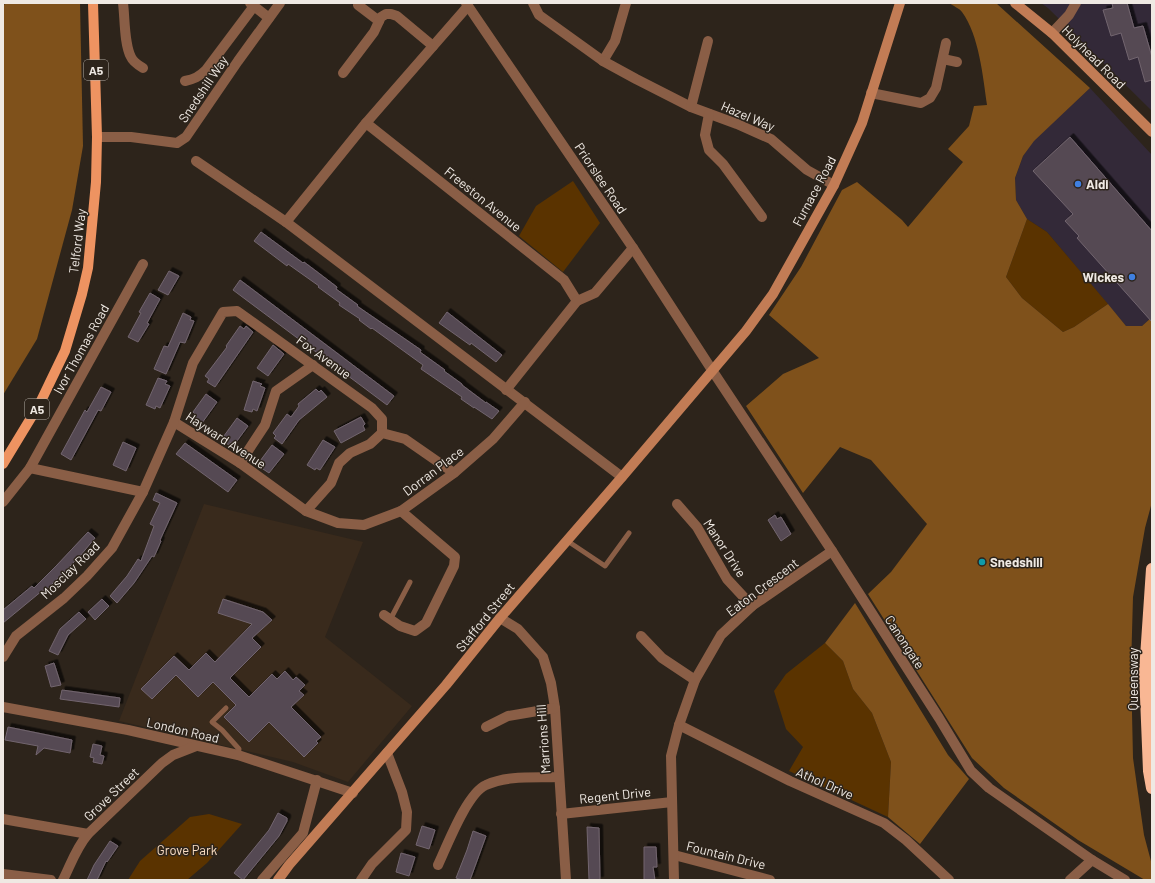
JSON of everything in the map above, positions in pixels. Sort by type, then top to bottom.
[{"type":"highway","name":"Queensway","points":[[1152,570],[1145,672],[1149,770],[1152,788]]},
{"type":"main road","name":"Telford Way","points":[[3,464],[43,397],[65,351],[88,268],[93,226],[98,137],[93,3]]},
{"type":"street","points":[[123,3],[127,48],[133,61],[142,68]]},
{"type":"street","name":"Snedshill Way","points":[[98,137],[131,137],[177,143],[186,137],[280,3]]},
{"type":"street","name":"Hazel Way","points":[[533,3],[539,15],[603,61],[691,107],[771,139],[807,170],[834,185]]},
{"type":"street","points":[[603,61],[615,41],[626,3]]},
{"type":"street","name":"Furnace Road","points":[[712,370],[746,332],[773,294],[834,185],[862,123],[900,3]]},
{"type":"street","name":"Holyhead Road","points":[[1015,3],[1052,33],[1152,132]]},
{"type":"street","points":[[1052,33],[1069,15],[1076,3]]},
{"type":"street","points":[[185,81],[200,76],[206,70],[252,4],[269,18]]},
{"type":"street","points":[[358,5],[379,21]]},
{"type":"street","points":[[286,222],[366,123],[467,5]]},
{"type":"street","name":"Priorslee Road","points":[[467,5],[633,248],[712,370]]},
{"type":"street","points":[[343,73],[374,32],[381,17],[386,14],[397,16],[433,46]]},
{"type":"street","points":[[691,107],[708,41]]},
{"type":"street","points":[[871,93],[921,103],[930,98],[936,88],[946,43]]},
{"type":"street","points":[[943,59],[956,62]]},
{"type":"street","name":"Hazel Way","points":[[709,114],[705,135],[709,150],[723,164],[762,217]]},
{"type":"street","name":"Freeston Avenue","points":[[366,123],[564,280],[578,301]]},
{"type":"street","points":[[196,161],[286,222],[622,477]]},
{"type":"street","points":[[506,390],[578,301],[595,293],[633,248]]},
{"type":"street","name":"Ivor Thomas Road","points":[[3,502],[30,468],[143,264]]},
{"type":"street","name":"Hayward Avenue","points":[[237,312],[223,312],[192,363],[174,422],[240,462],[306,511],[338,523]]},
{"type":"street","name":"Fox Avenue","points":[[237,312],[372,408],[382,419],[382,433]]},
{"type":"street","points":[[240,462],[265,425],[276,391],[313,365]]},
{"type":"street","name":"Stafford Street","points":[[278,880],[289,865],[446,685],[500,618],[712,370]]},
{"type":"street","name":"Canongate","points":[[712,370],[832,551],[971,771],[989,788],[1092,860],[1125,880]]},
{"type":"street","name":"Dorran Place","points":[[338,523],[364,525],[401,511],[454,473],[493,439],[525,402]]},
{"type":"street","name":"Mosclay Road","points":[[3,657],[16,636],[64,598],[87,576],[112,548],[143,492],[174,422]]},
{"type":"street","points":[[306,511],[331,483],[339,463],[350,453],[370,444],[382,433],[405,439],[454,473]]},
{"type":"street","points":[[30,468],[143,492]]},
{"type":"street","name":"Manor Drive","points":[[677,504],[697,527],[728,579],[752,606]]},
{"type":"street","points":[[387,618],[400,626],[415,630],[426,623],[454,566],[455,557],[401,511]]},
{"type":"street","name":"Eaton Crescent","points":[[674,880],[671,756],[679,725],[695,680],[720,635],[752,606],[832,551]]},
{"type":"street","name":"Marrions Hill","points":[[500,618],[518,629],[543,657],[551,684],[555,708],[566,880]]},
{"type":"street","points":[[641,636],[662,658],[695,680]]},
{"type":"street","name":"London Road","points":[[3,706],[128,730],[238,756],[317,780],[353,793]]},
{"type":"street","points":[[486,727],[508,716],[555,708]]},
{"type":"street","name":"Athol Drive","points":[[679,725],[790,781],[884,823],[906,840],[949,880]]},
{"type":"street","name":"Grove Street","points":[[63,880],[74,854],[80,843],[88,834],[162,762],[173,755],[197,746]]},
{"type":"street","points":[[361,880],[372,864],[406,830],[406,806],[387,753]]},
{"type":"street","points":[[438,865],[456,824],[473,795],[485,785],[507,779],[559,778]]},
{"type":"street","points":[[262,880],[303,833],[317,780]]},
{"type":"street","name":"Regent Drive","points":[[562,814],[672,802]]},
{"type":"street","points":[[3,819],[88,834]]},
{"type":"street","name":"Fountain Drive","points":[[674,855],[770,880]]},
{"type":"street","points":[[1070,880],[1092,860]]},
{"type":"street","points":[[3,874],[51,880]]},
{"type":"lane","points":[[566,540],[604,566],[629,533]]},
{"type":"lane","points":[[387,618],[410,582]]},
{"type":"lane","points":[[226,708],[212,722],[222,730],[239,749],[238,756]]},
{"type":"shaded area","points":[[5,3],[80,3],[83,146],[72,210],[37,339],[3,395],[3,8]]},
{"type":"shaded area","points":[[949,3],[996,3],[1090,88],[1034,141],[1023,156],[1015,178],[1016,200],[1027,219],[1006,277],[1022,298],[1063,332],[1074,327],[1108,304],[1126,326],[1142,326],[1152,317],[1152,502],[1145,528],[1133,597],[1131,668],[1133,758],[1144,835],[1152,865],[1152,880],[1145,880],[1078,840],[1004,788],[972,758],[868,594],[891,572],[927,524],[871,460],[840,447],[803,493],[746,406],[783,374],[819,358],[769,315],[801,267],[842,190],[857,182],[902,220],[908,227],[963,162],[948,149],[969,126],[974,106],[987,105],[984,82],[973,32],[962,12]]},
{"type":"shaded area","points":[[1041,3],[1152,3],[1152,111],[1048,8]]},
{"type":"shaded area","points":[[1090,88],[1152,155],[1152,317],[1142,326],[1126,326],[1047,232],[1027,219],[1016,200],[1015,178],[1023,156],[1033,141]]},
{"type":"shaded area","points":[[204,504],[363,542],[325,637],[412,706],[348,782],[293,762],[119,721]]},
{"type":"shaded area","points":[[855,603],[948,755],[969,779],[920,844],[888,817],[891,762],[872,713],[853,689],[843,661],[825,643]]},
{"type":"green space","points":[[573,181],[600,223],[563,272],[519,236],[536,206]]},
{"type":"green space","points":[[1027,219],[1047,232],[1108,304],[1074,327],[1063,332],[1022,298],[1006,277]]},
{"type":"green space","points":[[825,643],[843,661],[853,689],[872,713],[891,762],[888,817],[789,771],[803,747],[786,729],[774,691],[786,674]]},
{"type":"green space","name":"Grove Park","points":[[209,814],[242,824],[207,863],[187,880],[128,880],[140,861],[190,817]]},
{"type":"building","points":[[1112,3],[1127,3],[1134,28],[1143,26],[1152,57],[1152,80],[1145,82],[1138,57],[1129,60],[1121,33],[1111,36],[1103,10],[1113,8]]},
{"type":"building","points":[[1070,137],[1152,231],[1152,322],[1077,238],[1079,236],[1065,221],[1073,214],[1033,171]]},
{"type":"building","points":[[261,232],[316,271],[337,287],[336,289],[358,305],[357,306],[421,350],[420,352],[445,370],[444,371],[499,411],[492,419],[461,399],[462,397],[421,369],[423,365],[339,305],[340,303],[318,287],[319,286],[288,264],[287,266],[254,241]]},
{"type":"building","points":[[169,271],[179,276],[168,295],[158,290]]},
{"type":"building","points":[[240,280],[394,396],[387,405],[233,290]]},
{"type":"building","points":[[150,293],[160,299],[147,323],[149,324],[138,342],[128,337],[141,313],[139,312]]},
{"type":"building","points":[[447,312],[502,355],[496,362],[471,343],[470,345],[439,323]]},
{"type":"building","points":[[183,313],[191,317],[190,320],[194,321],[185,343],[180,342],[166,374],[154,369],[164,346],[168,347]]},
{"type":"building","points":[[240,326],[244,329],[246,326],[253,332],[215,387],[207,382],[209,379],[205,376],[227,347],[226,346]]},
{"type":"building","points":[[273,345],[284,354],[268,376],[257,368]]},
{"type":"building","points":[[158,378],[167,381],[165,384],[170,386],[160,408],[156,406],[155,409],[146,405]]},
{"type":"building","points":[[253,381],[262,384],[260,386],[265,388],[257,411],[253,409],[252,412],[244,410]]},
{"type":"building","points":[[101,387],[111,392],[101,411],[98,410],[71,460],[61,454],[85,410],[87,412]]},
{"type":"building","points":[[316,389],[319,392],[321,390],[327,397],[299,420],[282,444],[274,438],[276,436],[273,433],[287,414],[291,417],[299,406],[298,404]]},
{"type":"building","points":[[206,394],[217,402],[202,423],[194,417],[196,415],[193,412]]},
{"type":"building","points":[[361,417],[365,424],[363,426],[365,430],[341,443],[334,431]]},
{"type":"building","points":[[237,418],[248,426],[234,445],[231,442],[229,445],[221,440]]},
{"type":"building","points":[[323,440],[335,447],[320,470],[316,468],[315,470],[307,465]]},
{"type":"building","points":[[123,442],[136,448],[126,471],[113,465]]},
{"type":"building","points":[[185,443],[237,480],[228,492],[176,454]]},
{"type":"building","points":[[272,445],[284,454],[269,473],[257,465]]},
{"type":"building","points":[[156,493],[177,503],[154,557],[152,556],[134,583],[117,603],[110,596],[127,576],[138,559],[141,561],[154,526],[150,524],[160,503],[153,500]]},
{"type":"building","points":[[775,515],[777,519],[781,517],[791,534],[781,541],[768,520]]},
{"type":"building","points":[[88,532],[95,538],[80,556],[44,592],[43,590],[3,623],[3,610],[32,586],[34,588]]},
{"type":"building","points":[[102,599],[109,606],[95,620],[88,612]]},
{"type":"building","points":[[223,599],[263,612],[272,620],[252,638],[261,647],[230,678],[249,697],[272,674],[277,679],[285,671],[293,680],[296,677],[305,685],[299,691],[304,695],[291,707],[321,737],[316,741],[318,743],[304,757],[269,722],[249,742],[224,717],[236,705],[213,682],[198,697],[176,675],[152,699],[141,689],[174,656],[189,670],[206,653],[215,662],[252,624],[218,613]]},
{"type":"building","points":[[79,612],[86,619],[68,635],[58,655],[49,651],[60,629]]},
{"type":"building","points":[[54,663],[61,685],[51,687],[45,666]]},
{"type":"building","points":[[62,690],[120,698],[119,707],[60,699]]},
{"type":"building","points":[[8,727],[72,740],[70,753],[44,748],[36,755],[38,746],[5,740]]},
{"type":"building","points":[[93,744],[102,746],[100,755],[104,756],[102,764],[93,762],[94,758],[90,757]]},
{"type":"building","points":[[278,813],[287,818],[287,821],[279,836],[243,880],[234,873],[269,830]]},
{"type":"building","points":[[422,826],[435,830],[429,849],[416,845]]},
{"type":"building","points":[[587,827],[599,828],[600,880],[589,880]]},
{"type":"building","points":[[473,831],[486,836],[470,880],[462,880],[456,878]]},
{"type":"building","points":[[110,841],[118,846],[107,862],[106,861],[97,880],[87,880],[94,865]]},
{"type":"building","points":[[644,847],[656,847],[657,867],[653,867],[655,880],[644,880]]},
{"type":"building","points":[[401,853],[415,857],[409,876],[396,872]]},
{"type":"place","name":"Aldi","points":[[1078,184]]},
{"type":"place","name":"Wickes","points":[[1132,277]]},
{"type":"place","name":"Snedshill","points":[[982,562]]}]
